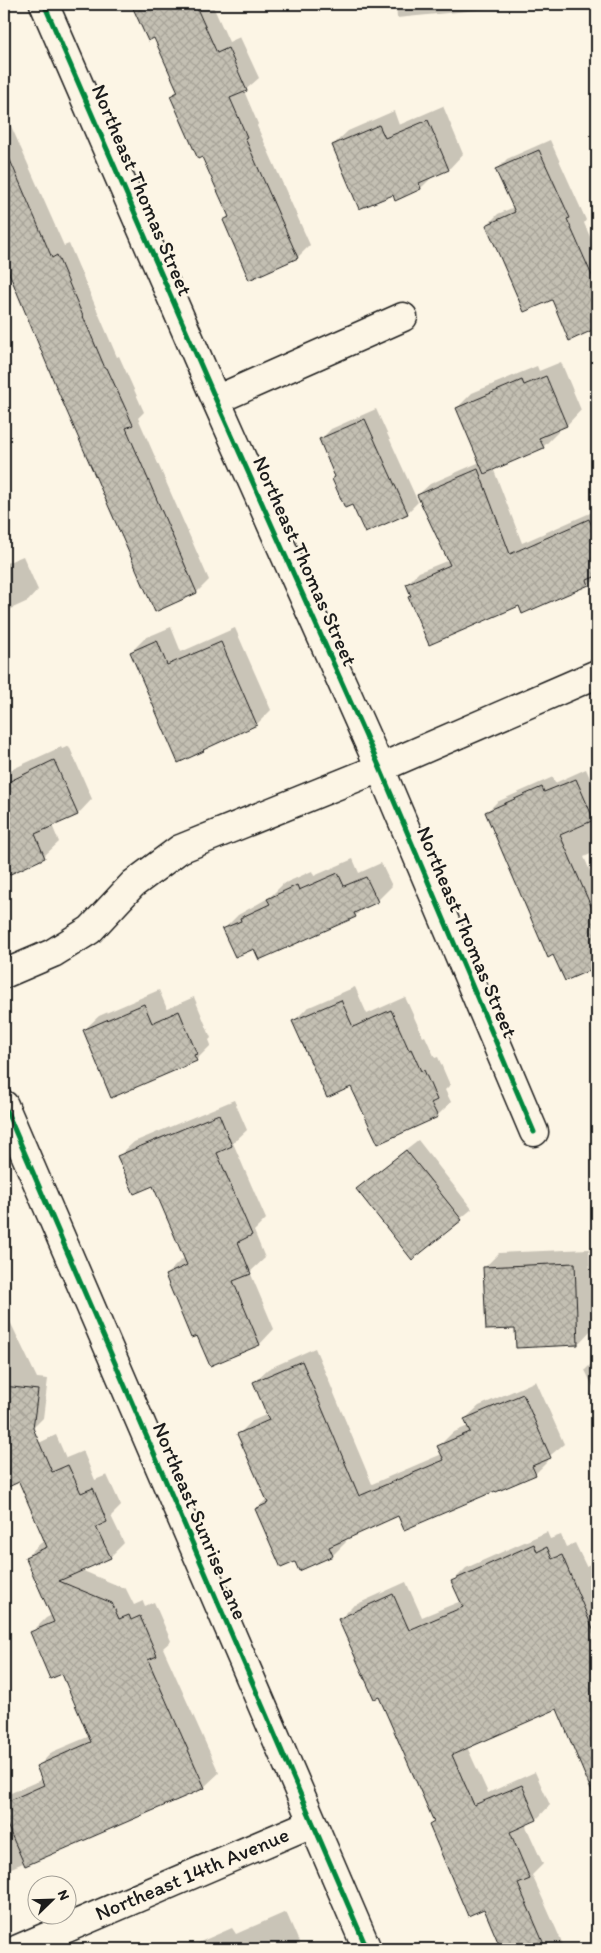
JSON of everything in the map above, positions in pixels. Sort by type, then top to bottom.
[{"type":"street","name":"Northeast Thomas Street","points":[[44,4],[216,400],[380,768],[534,1132]]},
{"type":"street","points":[[216,400],[403,317]]},
{"type":"street","points":[[4,974],[53,953],[90,930],[133,884],[180,849],[380,768],[597,674]]},
{"type":"street","name":"Northeast Sunrise Lane","points":[[4,1105],[367,1949]]},
{"type":"street","name":"Northeast 14th Avenue","points":[[18,1949],[312,1823]]},
{"type":"building","points":[[131,4],[195,4],[217,53],[228,48],[247,91],[230,98],[247,137],[245,138],[298,258],[249,280],[223,220],[229,217],[202,157],[198,159],[170,96],[178,92],[154,38],[148,41]]},
{"type":"building","points":[[428,120],[449,170],[419,183],[421,189],[395,201],[393,195],[359,209],[332,145],[379,125],[385,138]]},
{"type":"building","points":[[4,146],[52,258],[57,255],[105,368],[107,368],[133,425],[126,428],[197,593],[155,612],[57,389],[4,261]]},
{"type":"building","points":[[539,150],[570,218],[567,219],[597,287],[597,328],[569,341],[552,300],[524,312],[486,225],[515,212],[495,169]]},
{"type":"building","points":[[546,376],[567,426],[539,438],[544,448],[484,474],[456,408],[522,380],[524,385]]},
{"type":"building","points":[[365,419],[408,514],[365,533],[352,505],[345,508],[332,479],[335,477],[319,439]]},
{"type":"building","points":[[478,469],[510,554],[589,519],[597,538],[597,576],[587,580],[589,585],[522,614],[519,606],[429,645],[408,597],[411,596],[406,584],[450,565],[417,495]]},
{"type":"building","points":[[157,640],[167,665],[221,642],[257,725],[178,763],[130,652]]},
{"type":"building","points":[[54,760],[78,815],[35,834],[45,858],[4,877],[4,784]]},
{"type":"building","points":[[576,779],[594,820],[560,835],[597,920],[597,967],[565,981],[553,955],[548,958],[485,812],[542,787],[544,792]]},
{"type":"building","points":[[338,873],[344,886],[366,877],[378,902],[354,913],[356,917],[259,960],[254,949],[235,957],[222,929],[241,921],[240,918],[270,904],[267,899],[297,885],[299,890]]},
{"type":"building","points":[[341,1000],[353,1027],[391,1010],[409,1050],[411,1049],[421,1071],[424,1070],[437,1100],[431,1103],[438,1117],[378,1144],[351,1087],[327,1098],[292,1021]]},
{"type":"building","points":[[144,1004],[152,1023],[179,1011],[197,1054],[194,1055],[197,1061],[111,1098],[83,1030]]},
{"type":"building","points":[[219,1114],[232,1146],[217,1153],[252,1235],[238,1242],[251,1274],[233,1281],[260,1345],[210,1366],[197,1336],[191,1338],[165,1275],[187,1265],[153,1186],[134,1194],[117,1156]]},
{"type":"building","points":[[406,1150],[462,1220],[412,1260],[356,1189]]},
{"type":"building","points":[[575,1263],[578,1345],[516,1348],[515,1329],[486,1330],[483,1267]]},
{"type":"building","points":[[302,1361],[359,1496],[444,1460],[437,1446],[470,1432],[464,1419],[523,1394],[551,1458],[532,1466],[536,1475],[404,1530],[398,1516],[329,1547],[333,1556],[299,1571],[295,1562],[281,1568],[255,1509],[268,1503],[237,1434],[269,1420],[253,1382]]},
{"type":"building","points":[[4,1386],[38,1390],[33,1428],[52,1472],[68,1465],[81,1493],[93,1488],[107,1522],[96,1527],[111,1558],[59,1581],[112,1603],[119,1619],[129,1615],[131,1620],[140,1616],[157,1656],[148,1660],[205,1788],[25,1866],[4,1818],[4,1803],[44,1785],[36,1766],[91,1742],[62,1674],[50,1679],[30,1632],[54,1622],[25,1557],[47,1547],[19,1482],[4,1489]]},
{"type":"building","points":[[534,1544],[537,1552],[547,1547],[552,1559],[562,1555],[597,1639],[597,1804],[557,1709],[452,1755],[474,1805],[522,1785],[537,1820],[510,1832],[530,1879],[518,1884],[546,1949],[501,1949],[484,1909],[468,1916],[429,1825],[434,1822],[379,1697],[374,1699],[338,1619],[393,1594],[409,1630],[463,1607],[451,1581]]},
{"type":"cycle path","points":[[44,4],[216,400],[380,768],[534,1132]]},
{"type":"cycle path","points":[[4,1105],[367,1949]]}]
